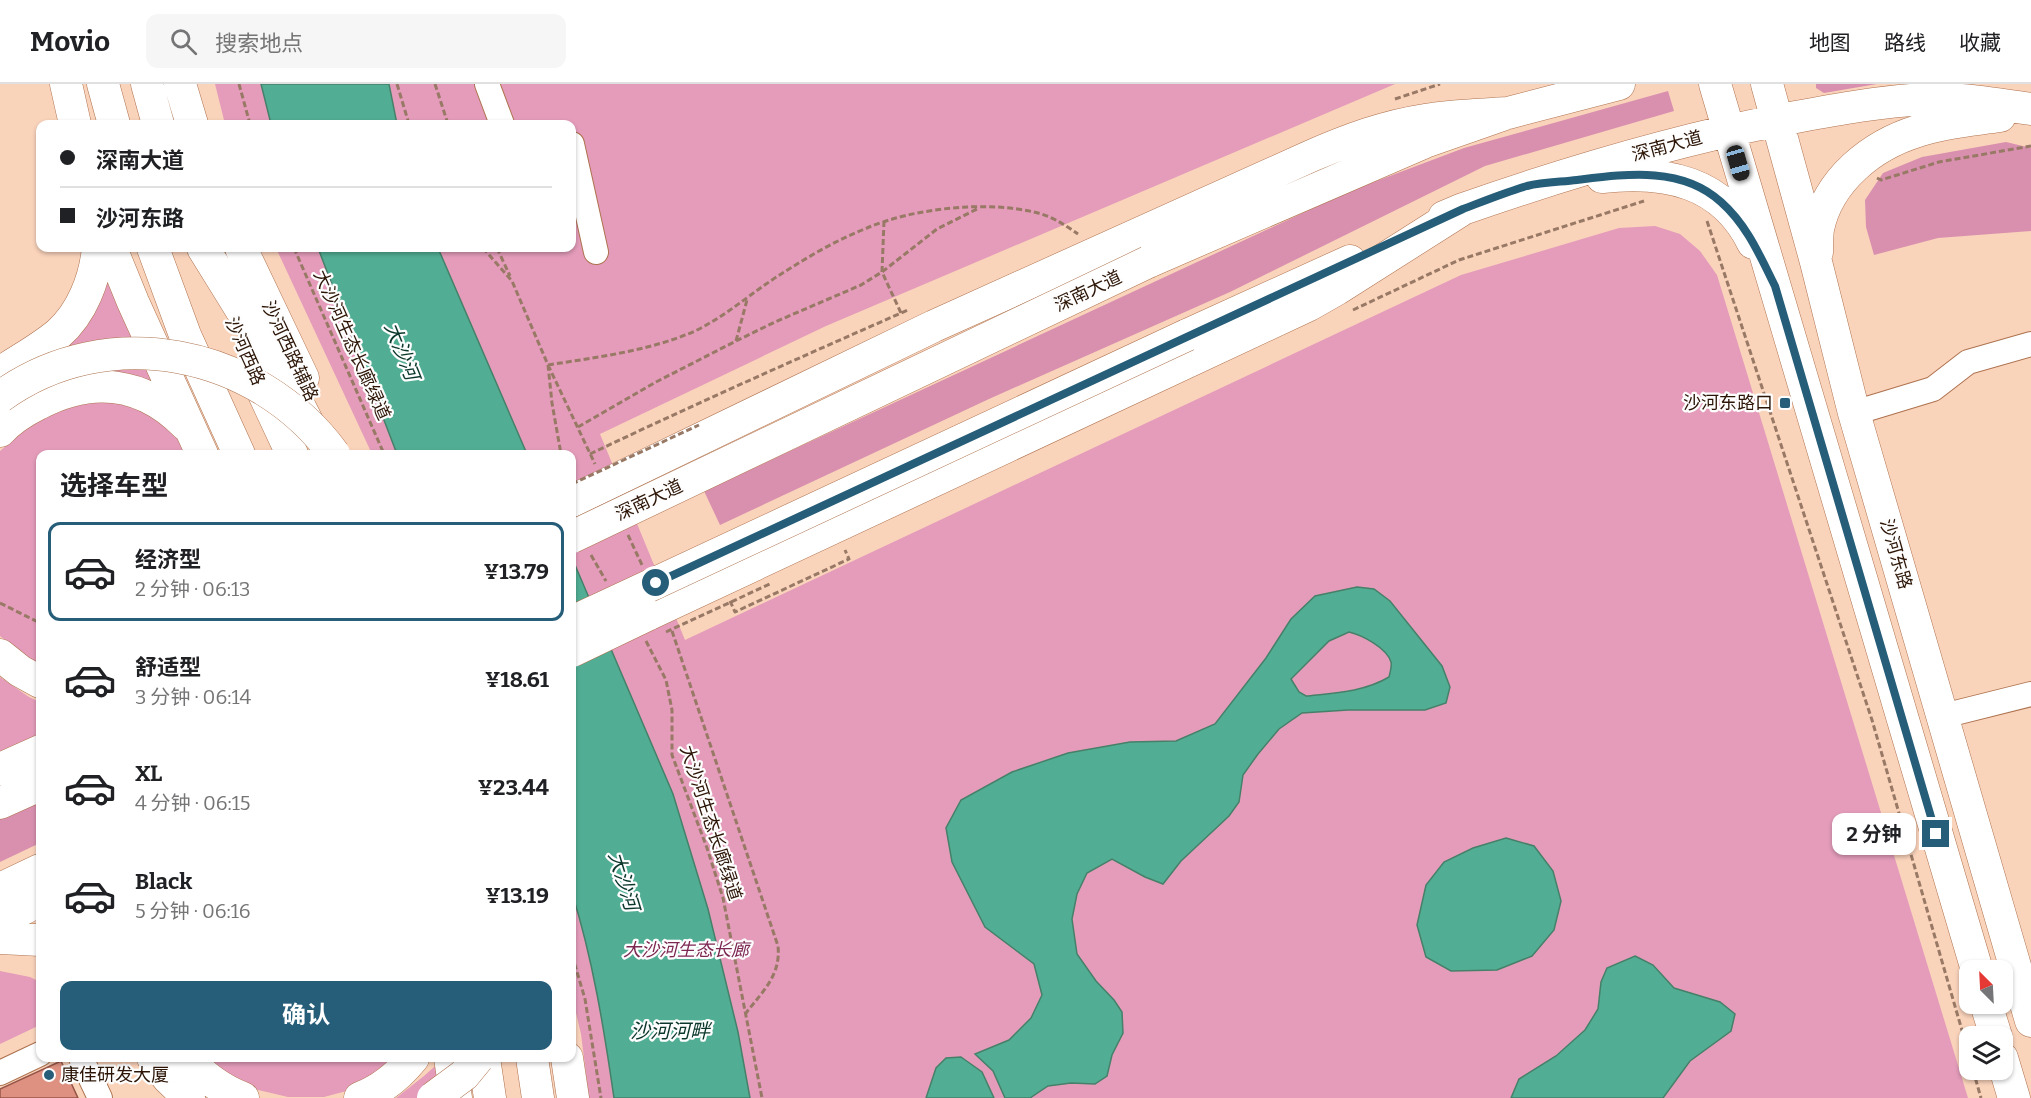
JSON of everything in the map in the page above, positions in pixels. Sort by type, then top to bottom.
[{"type":"main road","points":[[66,84],[74,120]]},
{"type":"main road","points":[[104,84],[113,120]]},
{"type":"main road","points":[[147,84],[158,120]]},
{"type":"main road","points":[[180,84],[191,120]]},
{"type":"main road","points":[[1715,84],[1974,960]]},
{"type":"main road","name":"沙河东路","points":[[1767,84],[1816,262],[1854,413],[2031,1021]]},
{"type":"main road","name":"深南大道","points":[[580,544],[1148,262],[1414,147],[1508,113],[1603,86]]},
{"type":"main road","name":"深南大道","points":[[576,620],[1463,209],[1530,185],[1728,130],[1885,102],[1928,99],[1981,102],[2031,111]]},
{"type":"main road","points":[[1816,262],[1818,230],[1825,207],[1838,186],[1854,167],[1871,153],[1893,140],[1920,130],[2031,111]]},
{"type":"main road","points":[[586,490],[945,321],[1311,156],[1370,133],[1398,125],[1454,116],[1508,113]]},
{"type":"main road","points":[[1530,185],[1639,174],[1680,179],[1701,188],[1720,201],[1740,223],[1751,238],[1775,286]]},
{"type":"main road","points":[[576,650],[650,626],[1309,305],[1463,209]]},
{"type":"main road","points":[[0,373],[59,333],[73,317],[91,282],[97,252]]},
{"type":"main road","points":[[113,252],[196,442]]},
{"type":"main road","points":[[140,252],[185,335],[237,450]]},
{"type":"main road","points":[[154,252],[185,335]]},
{"type":"main road","name":"沙河西路","points":[[204,252],[290,450]]},
{"type":"main road","points":[[205,252],[291,390],[321,450]]},
{"type":"main road","name":"沙河西路辅路","points":[[243,252],[337,450]]},
{"type":"main road","points":[[0,397],[18,384],[44,372],[80,360],[122,354],[172,356],[214,365],[252,381],[304,420],[330,450]]},
{"type":"main road","points":[[0,431],[26,410],[51,398],[74,390],[97,386],[118,387],[147,396],[174,413],[196,442]]},
{"type":"main road","points":[[0,655],[20,671],[36,680]]},
{"type":"main road","points":[[0,769],[36,753]]},
{"type":"main road","points":[[0,803],[36,786]]},
{"type":"main road","points":[[0,889],[36,872]]},
{"type":"main road","points":[[20,937],[36,907]]},
{"type":"main road","points":[[132,1062],[143,1079],[178,1096]]},
{"type":"main road","points":[[156,1062],[168,1077],[178,1096]]},
{"type":"main road","points":[[190,1062],[216,1084],[243,1098]]},
{"type":"main road","points":[[360,1098],[384,1085],[410,1062]]},
{"type":"main road","points":[[451,1062],[456,1098]]},
{"type":"main road","points":[[434,1098],[464,1075],[475,1062]]},
{"type":"main road","points":[[485,1062],[490,1098]]},
{"type":"main road","points":[[533,1062],[538,1098]]},
{"type":"main road","points":[[558,1062],[561,1098]]},
{"type":"main road","points":[[568,1062],[573,1098]]},
{"type":"main road","points":[[2009,1080],[2014,1098]]},
{"type":"lane","points":[[487,84],[500,120]]},
{"type":"lane","points":[[576,162],[596,252]]},
{"type":"lane","points":[[1854,413],[1933,389],[1968,362],[2031,344]]},
{"type":"lane","points":[[1943,716],[2031,694]]},
{"type":"lane","points":[[0,1073],[36,1056]]},
{"type":"lane","points":[[83,1062],[100,1098]]},
{"type":"path","points":[[238,84],[249,120]]},
{"type":"path","points":[[397,84],[408,120]]},
{"type":"path","points":[[435,84],[447,120]]},
{"type":"path","points":[[1872,175],[1881,180],[1939,162],[2031,146]]},
{"type":"path","points":[[1351,311],[1459,260],[1646,200]]},
{"type":"path","points":[[578,428],[656,382],[736,341],[861,285],[882,272],[937,229],[984,206]]},
{"type":"path","points":[[548,365],[635,350],[703,326],[722,316],[777,277],[823,249],[884,221],[929,212],[984,206],[1038,213],[1057,220],[1078,234]]},
{"type":"path","points":[[1705,216],[1872,720],[1961,1026]]},
{"type":"path","points":[[884,221],[882,272],[901,313]]},
{"type":"path","name":"大沙河生态长廊绿道","points":[[296,252],[382,450]]},
{"type":"path","points":[[487,252],[512,280]]},
{"type":"path","points":[[499,252],[578,428],[586,490],[699,425]]},
{"type":"path","points":[[736,341],[747,299]]},
{"type":"path","points":[[548,365],[560,450]]},
{"type":"path","points":[[624,527],[644,568]]},
{"type":"path","points":[[580,544],[612,590]]},
{"type":"path","points":[[728,597],[735,612],[849,559],[845,550],[839,553]]},
{"type":"path","points":[[650,626],[772,583]]},
{"type":"path","points":[[0,603],[36,621]]},
{"type":"path","points":[[650,626],[678,647],[777,946],[779,958],[776,970],[746,1013]]},
{"type":"path","name":"大沙河生态长廊绿道","points":[[650,626],[672,710],[672,755],[723,898],[762,1098]]},
{"type":"path","points":[[576,969],[585,999],[601,1098]]},
{"type":"path","points":[[1976,1080],[1981,1098]]},
{"type":"green space","name":"大沙河生态长廊","points":[[215,84],[1395,84],[826,326],[600,434],[685,640],[1461,275],[1619,228],[1655,226],[1680,234],[1700,251],[1717,275],[1959,1068],[1959,1080],[1963,1080],[1968,1098],[589,1098],[576,1013],[576,450],[370,450],[278,252],[576,252],[576,120],[224,120]]},
{"type":"green space","points":[[107,263],[159,384],[47,364]]},
{"type":"green space","points":[[106,399],[152,414],[177,433],[188,450],[36,450],[36,663],[0,636],[0,451],[41,416],[78,403]]},
{"type":"green space","points":[[0,677],[36,700],[36,745],[0,761]]},
{"type":"green space","points":[[0,971],[36,980],[36,1027],[0,1044]]},
{"type":"green space","points":[[205,1062],[396,1062],[354,1089],[324,1097],[288,1097],[250,1088]]},
{"type":"green space","points":[[440,1062],[445,1062],[450,1098],[396,1098]]},
{"type":"shaded area","points":[[1816,84],[1877,84],[1824,93],[1816,88]]},
{"type":"shaded area","points":[[1668,91],[1674,111],[1485,166],[1230,292],[989,399],[720,525],[704,491],[1350,191],[1464,148]]},
{"type":"shaded area","points":[[2006,142],[2031,148],[2031,231],[1938,238],[1874,255],[1866,227],[1865,200],[1883,173],[1922,157]]},
{"type":"shaded area","points":[[36,802],[36,845],[0,862],[0,818]]},
{"type":"water","points":[[261,84],[389,84],[396,120],[270,120]]},
{"type":"water","name":"大沙河","points":[[320,252],[440,252],[525,450],[395,450]]},
{"type":"water","name":"沙河河畔","points":[[576,567],[673,794],[708,909],[738,1032],[750,1098],[614,1098],[602,1020],[576,907]]},
{"type":"water","points":[[1357,587],[1374,589],[1390,601],[1442,666],[1450,687],[1446,703],[1425,710],[1348,710],[1302,713],[1279,729],[1243,775],[1239,802],[1229,816],[1181,861],[1163,884],[1112,859],[1087,873],[1077,894],[1072,919],[1077,954],[1122,1012],[1123,1033],[1112,1055],[1107,1076],[1095,1084],[1071,1083],[1048,1086],[1030,1098],[1005,1098],[993,1071],[975,1054],[1009,1040],[1031,1018],[1042,995],[1034,964],[985,927],[952,862],[946,828],[961,800],[1012,772],[1068,753],[1130,742],[1176,741],[1215,724],[1266,658],[1291,619],[1315,596]],"holes":[[[1349,632],[1367,639],[1385,652],[1391,664],[1389,677],[1369,686],[1349,691],[1306,696],[1299,692],[1291,679],[1329,641]]]},
{"type":"water","points":[[1506,838],[1534,846],[1553,871],[1561,901],[1554,930],[1532,956],[1497,970],[1451,971],[1426,957],[1417,925],[1426,885],[1444,862],[1473,848]]},
{"type":"water","points":[[1635,956],[1653,965],[1674,988],[1720,1002],[1735,1014],[1731,1031],[1690,1061],[1663,1098],[1511,1098],[1519,1079],[1556,1056],[1585,1030],[1598,1009],[1601,982],[1607,968]]},
{"type":"water","points":[[961,1057],[982,1072],[994,1098],[926,1098],[936,1068],[946,1058]]},
{"type":"building","name":"康佳研发大厦","points":[[61,1062],[78,1098],[0,1098],[0,1089]]},
{"type":"place","name":"沙河东路口","points":[[1785,403]]},
{"type":"place","name":"康佳研发大厦","points":[[49,1075]]},
{"type":"route","points":[[656,583],[1463,209],[1530,185],[1611,176],[1660,175],[1680,179],[1701,188],[1720,201],[1735,216],[1751,238],[1775,286],[1936,834]]}]
